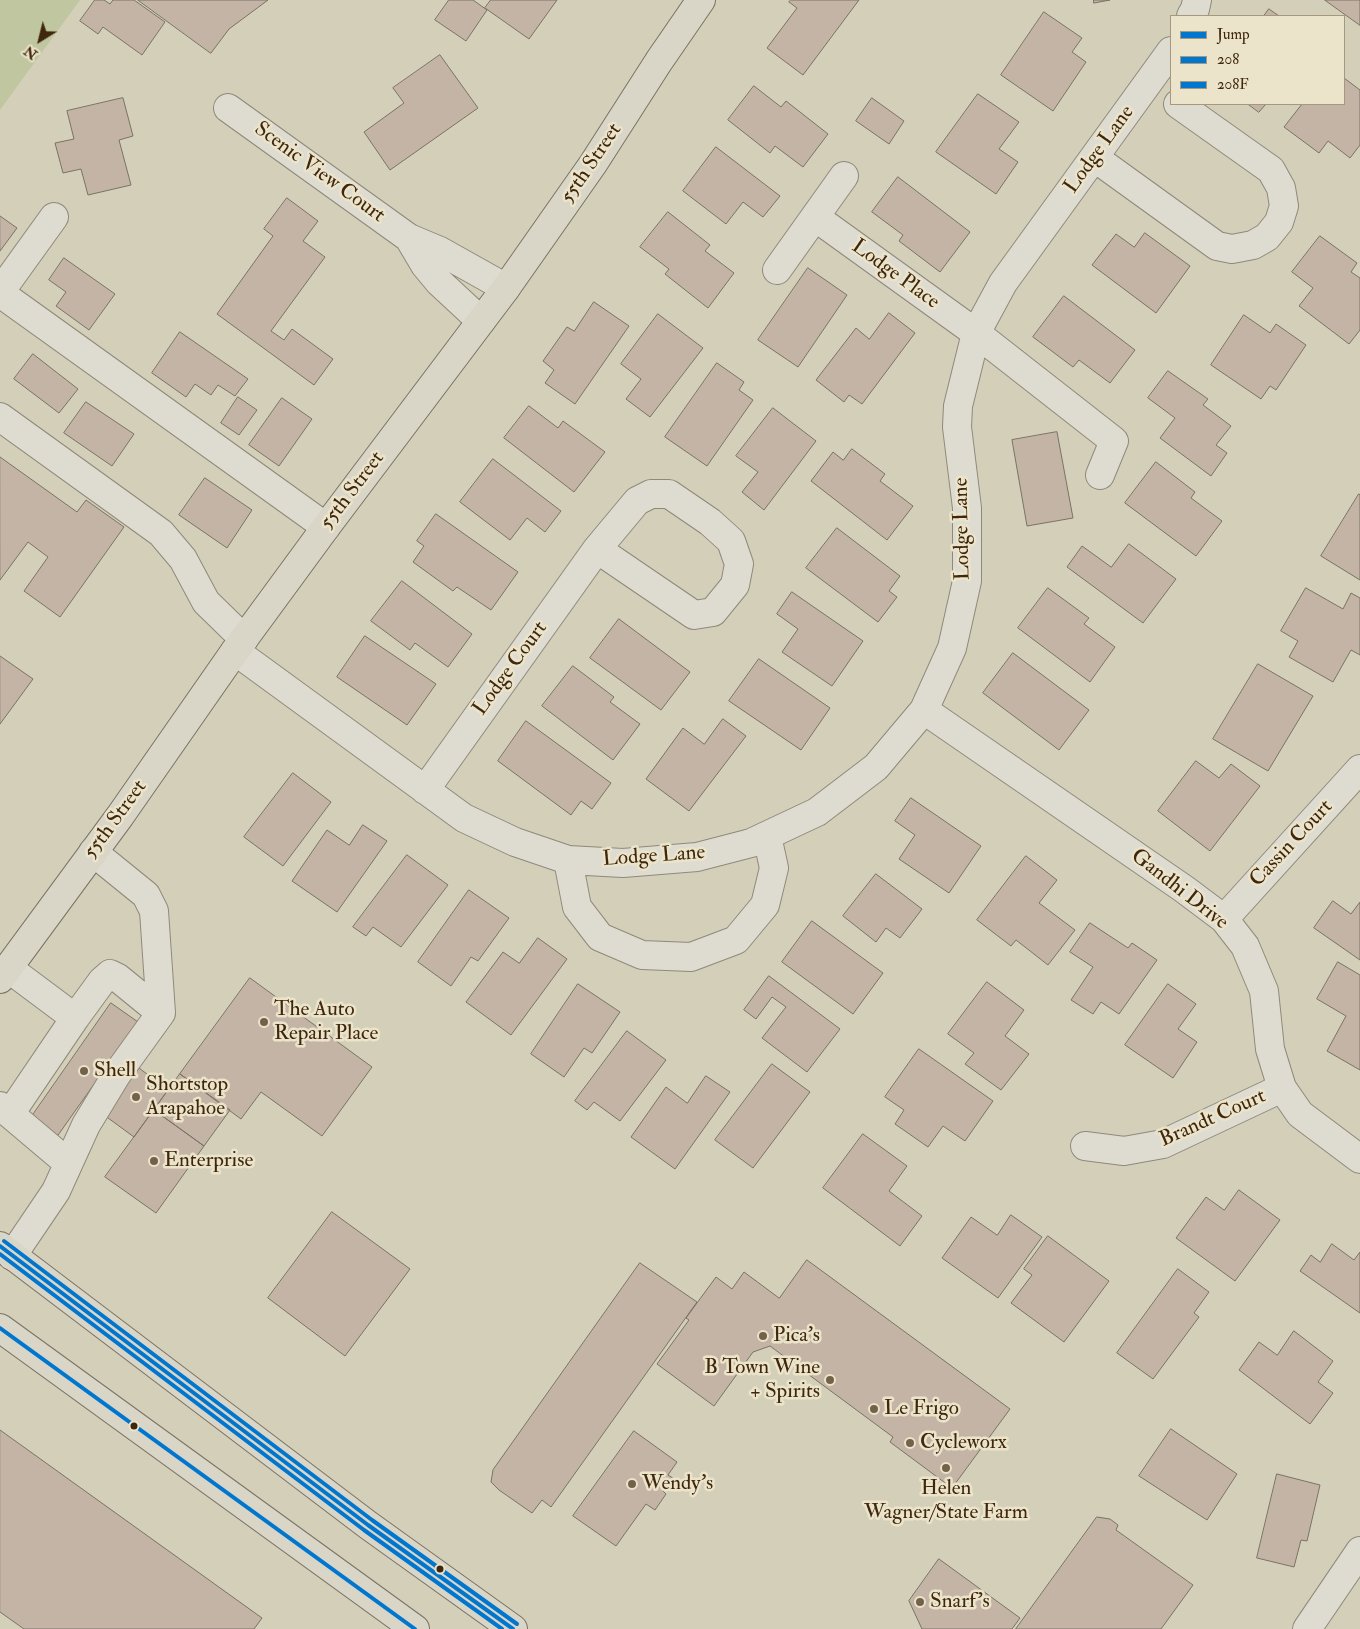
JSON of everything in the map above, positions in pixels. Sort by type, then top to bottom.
[{"type":"main road","name":"55th Street","points":[[4,974],[120,816],[240,645],[326,527],[506,288],[593,164],[701,0]]},
{"type":"main road","points":[[6,1251],[361,1519],[513,1629]]},
{"type":"main road","points":[[0,1328],[415,1629]]},
{"type":"street","points":[[1192,15],[1197,0]]},
{"type":"street","name":"Lodge Lane","points":[[0,417],[161,533],[183,559],[206,602],[240,645],[425,790],[464,818],[514,842],[568,860],[623,863],[697,857],[751,843],[818,812],[876,767],[924,710],[952,648],[967,581],[967,508],[957,427],[958,406],[976,333],[1003,283],[1170,52]]},
{"type":"street","points":[[1149,83],[1170,98]]},
{"type":"street","points":[[1095,158],[1217,246],[1232,249],[1253,245],[1267,237],[1279,222],[1284,206],[1281,188],[1271,170],[1179,105]]},
{"type":"street","name":"Scenic View Court","points":[[228,108],[409,238],[440,251],[506,288]]},
{"type":"street","points":[[776,270],[844,176]]},
{"type":"street","points":[[54,217],[0,292],[326,527]]},
{"type":"street","name":"Lodge Place","points":[[815,217],[976,333],[1114,440],[1100,476]]},
{"type":"street","name":"Scenic View Court","points":[[409,238],[425,265],[439,282],[480,321]]},
{"type":"street","name":"Lodge Court","points":[[425,790],[597,549],[637,501],[652,494],[669,494],[710,522],[731,541],[739,564],[735,585],[713,612],[694,615],[597,549]]},
{"type":"street","name":"Gandhi Drive","points":[[924,710],[1184,889],[1224,919],[1245,946],[1264,991],[1270,1049],[1282,1088],[1300,1114],[1360,1159]]},
{"type":"street","name":"Cassin Court","points":[[1224,919],[1360,769]]},
{"type":"street","points":[[568,860],[577,907],[600,937],[642,955],[691,957],[736,940],[765,905],[774,868],[767,836]]},
{"type":"street","points":[[6,1251],[56,1191],[86,1125],[117,1074],[161,1013],[154,911],[146,895],[93,852]]},
{"type":"street","points":[[4,974],[75,1018]]},
{"type":"street","points":[[68,1163],[5,1110],[102,981],[110,974],[118,978],[161,1013]]},
{"type":"street","name":"Brandt Court","points":[[1084,1146],[1124,1151],[1164,1144],[1282,1088]]},
{"type":"street","points":[[1307,1629],[1360,1551]]},
{"type":"green space","points":[[0,0],[80,0],[0,110]]},
{"type":"building","points":[[95,0],[104,0],[110,4],[113,0],[134,0],[165,22],[142,55],[103,27],[98,34],[80,21]]},
{"type":"building","points":[[138,0],[268,0],[229,29],[211,53]]},
{"type":"building","points":[[449,0],[473,0],[487,10],[466,41],[435,20]]},
{"type":"building","points":[[491,0],[557,0],[529,39],[485,8]]},
{"type":"building","points":[[791,0],[859,0],[803,75],[767,48],[797,8],[789,2]]},
{"type":"building","points":[[1094,0],[1110,0],[1094,3]]},
{"type":"building","points":[[1325,0],[1360,0],[1360,25]]},
{"type":"building","points":[[1269,9],[1278,15],[1265,15]]},
{"type":"building","points":[[1044,12],[1082,38],[1072,52],[1086,62],[1053,111],[1001,75]]},
{"type":"building","points":[[440,55],[478,108],[390,170],[364,132],[404,103],[393,88]]},
{"type":"building","points":[[1345,79],[1360,90],[1360,145],[1350,158],[1328,141],[1319,153],[1284,127],[1301,105],[1345,105]]},
{"type":"building","points":[[754,86],[781,107],[786,101],[828,134],[803,167],[775,146],[770,153],[728,120]]},
{"type":"building","points":[[978,94],[1019,122],[999,149],[1018,162],[996,194],[936,152]]},
{"type":"building","points":[[123,98],[133,136],[119,140],[131,185],[88,195],[81,169],[63,173],[55,143],[74,139],[67,111]]},
{"type":"building","points":[[872,98],[904,121],[889,144],[856,121]]},
{"type":"building","points":[[1249,105],[1265,105],[1259,112]]},
{"type":"building","points":[[716,147],[780,196],[763,217],[743,202],[726,224],[683,191]]},
{"type":"building","points":[[898,177],[970,232],[940,272],[899,241],[903,235],[872,212]]},
{"type":"building","points":[[287,198],[318,221],[303,241],[325,257],[271,331],[284,340],[292,329],[333,359],[314,385],[217,314],[273,236],[264,229]]},
{"type":"building","points":[[668,212],[710,245],[705,251],[734,273],[708,308],[665,274],[669,269],[640,247]]},
{"type":"building","points":[[0,216],[17,228],[0,251]]},
{"type":"building","points":[[1145,233],[1190,266],[1156,313],[1092,265],[1116,234],[1134,247]]},
{"type":"building","points":[[1320,236],[1357,263],[1351,272],[1360,278],[1360,330],[1349,344],[1299,306],[1313,288],[1292,272]]},
{"type":"building","points":[[64,258],[115,294],[89,330],[56,306],[66,292],[49,280]]},
{"type":"building","points":[[808,268],[847,295],[798,367],[758,340]]},
{"type":"building","points":[[1064,296],[1135,350],[1110,383],[1079,360],[1073,367],[1033,337]]},
{"type":"building","points":[[594,302],[629,326],[575,404],[545,383],[554,370],[543,361],[567,327],[574,331]]},
{"type":"building","points":[[889,313],[915,333],[862,404],[849,395],[844,402],[816,380],[856,328],[869,339]]},
{"type":"building","points":[[658,314],[703,348],[650,417],[626,399],[641,379],[621,364]]},
{"type":"building","points":[[1244,315],[1270,333],[1276,324],[1306,345],[1276,390],[1270,386],[1261,399],[1211,365]]},
{"type":"building","points":[[180,332],[248,379],[235,396],[218,385],[211,395],[195,384],[186,397],[152,373]]},
{"type":"building","points":[[33,354],[78,389],[59,413],[14,379]]},
{"type":"building","points":[[717,363],[744,382],[739,390],[753,400],[707,466],[665,437]]},
{"type":"building","points":[[1168,371],[1208,399],[1203,405],[1231,426],[1216,445],[1227,453],[1211,476],[1160,438],[1175,418],[1148,398]]},
{"type":"building","points":[[238,397],[257,410],[239,435],[221,423]]},
{"type":"building","points":[[282,398],[312,419],[279,466],[249,445]]},
{"type":"building","points":[[86,402],[134,434],[112,466],[64,433]]},
{"type":"building","points":[[529,406],[558,428],[563,421],[605,452],[574,492],[504,438]]},
{"type":"building","points":[[773,408],[816,441],[764,510],[742,492],[758,472],[736,456]]},
{"type":"building","points":[[1057,432],[1073,518],[1027,526],[1012,440]]},
{"type":"building","points":[[852,449],[885,474],[880,481],[913,506],[887,540],[811,481],[833,452],[843,460]]},
{"type":"building","points":[[0,457],[77,512],[86,500],[124,527],[60,617],[24,591],[48,557],[28,542],[0,580]]},
{"type":"building","points":[[493,459],[561,511],[545,532],[527,518],[510,540],[460,502]]},
{"type":"building","points":[[1156,462],[1195,492],[1191,498],[1222,521],[1196,556],[1125,503]]},
{"type":"building","points":[[205,478],[252,510],[227,548],[179,515]]},
{"type":"building","points":[[1360,495],[1360,580],[1321,556]]},
{"type":"building","points":[[436,514],[518,572],[491,610],[457,587],[453,591],[413,562],[424,546],[417,541]]},
{"type":"building","points":[[837,528],[900,576],[889,591],[897,597],[878,622],[806,568]]},
{"type":"building","points":[[1129,544],[1176,579],[1143,623],[1067,567],[1082,546],[1111,567]]},
{"type":"building","points":[[402,581],[472,634],[448,667],[415,643],[410,650],[371,621]]},
{"type":"building","points":[[1048,588],[1089,618],[1084,624],[1115,647],[1090,682],[1018,628]]},
{"type":"building","points":[[1306,588],[1343,609],[1351,593],[1360,598],[1360,655],[1351,650],[1333,682],[1289,657],[1298,641],[1281,631]]},
{"type":"building","points":[[792,592],[863,641],[832,686],[782,652],[798,629],[777,614]]},
{"type":"building","points":[[619,619],[690,672],[661,710],[590,658]]},
{"type":"building","points":[[365,636],[436,684],[407,725],[337,677]]},
{"type":"building","points":[[1013,653],[1089,710],[1059,750],[983,693]]},
{"type":"building","points":[[0,656],[33,679],[0,724]]},
{"type":"building","points":[[759,659],[830,708],[801,750],[729,701]]},
{"type":"building","points":[[1258,664],[1313,696],[1268,771],[1213,739]]},
{"type":"building","points":[[573,666],[614,697],[610,702],[640,724],[613,760],[542,706]]},
{"type":"building","points":[[723,719],[746,736],[689,811],[646,779],[683,728],[704,744]]},
{"type":"building","points":[[526,721],[611,783],[592,809],[581,801],[571,815],[498,761]]},
{"type":"building","points":[[1196,761],[1219,778],[1231,764],[1260,786],[1210,851],[1158,811]]},
{"type":"building","points":[[293,773],[331,802],[283,866],[244,837]]},
{"type":"building","points":[[911,798],[981,846],[949,893],[899,859],[915,835],[895,821]]},
{"type":"building","points":[[363,825],[387,841],[337,912],[292,881],[327,830],[349,845]]},
{"type":"building","points":[[407,855],[448,885],[401,947],[373,927],[366,936],[353,927]]},
{"type":"building","points":[[1026,856],[1057,880],[1039,903],[1075,930],[1048,965],[1016,940],[1011,946],[977,920]]},
{"type":"building","points":[[876,874],[922,909],[900,938],[886,928],[876,942],[843,916]]},
{"type":"building","points":[[469,890],[509,918],[478,961],[471,957],[451,986],[418,962]]},
{"type":"building","points":[[1333,901],[1351,914],[1360,902],[1360,960],[1314,928]]},
{"type":"building","points":[[812,921],[883,973],[853,1014],[782,962]]},
{"type":"building","points":[[1090,923],[1128,948],[1132,943],[1157,960],[1119,1014],[1101,1002],[1093,1014],[1071,1000],[1093,967],[1070,952]]},
{"type":"building","points":[[538,938],[567,959],[511,1035],[466,1002],[503,952],[519,963]]},
{"type":"building","points":[[1338,962],[1360,975],[1360,1070],[1327,1051],[1346,1016],[1317,999]]},
{"type":"building","points":[[769,976],[840,1029],[807,1072],[762,1038],[786,1007],[772,997],[756,1019],[744,1010]]},
{"type":"building","name":"The Auto Repair Place","points":[[250,978],[372,1067],[322,1136],[261,1092],[241,1119],[180,1074]]},
{"type":"building","points":[[987,982],[1024,1010],[1005,1036],[1029,1054],[1001,1090],[965,1064],[974,1053],[948,1034]]},
{"type":"building","points":[[578,984],[620,1012],[592,1053],[584,1048],[564,1077],[531,1054]]},
{"type":"building","points":[[1168,984],[1196,1004],[1178,1029],[1197,1042],[1173,1078],[1125,1045]]},
{"type":"building","name":"Shell","points":[[111,1003],[138,1022],[56,1138],[30,1119]]},
{"type":"building","points":[[627,1031],[666,1060],[620,1121],[594,1102],[587,1110],[575,1101]]},
{"type":"building","points":[[919,1049],[993,1101],[965,1141],[943,1126],[928,1147],[895,1124],[904,1110],[885,1097]]},
{"type":"building","points":[[772,1064],[810,1092],[753,1168],[715,1140]]},
{"type":"building","points":[[139,1068],[168,1090],[134,1137],[104,1115]]},
{"type":"building","points":[[180,1074],[230,1110],[204,1146],[154,1110]]},
{"type":"building","points":[[706,1076],[730,1092],[675,1169],[631,1137],[666,1087],[687,1103]]},
{"type":"building","name":"Enterprise","points":[[154,1110],[204,1146],[156,1213],[105,1177]]},
{"type":"building","points":[[863,1134],[907,1166],[889,1191],[922,1216],[900,1246],[823,1188]]},
{"type":"building","points":[[1239,1190],[1280,1220],[1235,1281],[1176,1238],[1206,1197],[1224,1210]]},
{"type":"building","points":[[332,1212],[410,1269],[345,1356],[268,1298]]},
{"type":"building","points":[[1011,1215],[1042,1237],[998,1298],[942,1258],[971,1217],[997,1235]]},
{"type":"building","points":[[1048,1236],[1109,1281],[1064,1342],[1011,1303],[1032,1275],[1024,1269]]},
{"type":"building","points":[[1332,1244],[1354,1260],[1360,1252],[1360,1313],[1300,1271],[1311,1255],[1320,1262]]},
{"type":"building","points":[[807,1260],[1010,1409],[952,1488],[890,1442],[893,1437],[770,1346],[753,1352],[714,1406],[657,1364],[689,1320],[686,1318],[716,1277],[732,1289],[744,1272],[779,1298]]},
{"type":"building","points":[[640,1263],[697,1302],[551,1507],[542,1500],[532,1513],[499,1490],[491,1482],[493,1470]]},
{"type":"building","points":[[1178,1269],[1209,1292],[1194,1313],[1199,1317],[1153,1379],[1117,1353]]},
{"type":"building","points":[[1294,1331],[1333,1361],[1318,1382],[1333,1393],[1310,1424],[1239,1370],[1259,1342],[1277,1355]]},
{"type":"building","points":[[1171,1429],[1237,1474],[1207,1520],[1139,1476]]},
{"type":"building","points":[[0,1430],[262,1618],[254,1629],[24,1629],[0,1612]]},
{"type":"building","name":"Wendy's","points":[[634,1431],[677,1462],[668,1475],[673,1478],[663,1491],[666,1494],[655,1510],[646,1504],[616,1546],[573,1516]]},
{"type":"building","points":[[1277,1474],[1320,1485],[1307,1541],[1301,1540],[1294,1567],[1257,1558]]},
{"type":"building","points":[[1097,1517],[1110,1519],[1118,1525],[1116,1530],[1193,1585],[1161,1629],[1016,1629]]},
{"type":"building","points":[[939,1559],[1020,1618],[1012,1629],[922,1629],[909,1601]]},
{"type":"transit line","name":"208F","points":[[4,1241],[372,1520],[517,1624]]},
{"type":"transit line","name":"Jump","points":[[0,1246],[368,1525],[513,1629]]},
{"type":"transit line","name":"208","points":[[0,1254],[364,1530],[502,1629]]},
{"type":"transit line","name":"Jump","points":[[0,1328],[415,1629]]},
{"type":"place","name":"The Auto Repair Place","points":[[264,1022]]},
{"type":"place","name":"Shell","points":[[84,1071]]},
{"type":"place","name":"Shortstop Arapahoe","points":[[136,1097]]},
{"type":"place","name":"Enterprise","points":[[154,1161]]},
{"type":"place","name":"Pica's","points":[[763,1336]]},
{"type":"place","name":"B Town Wine + Spirits","points":[[830,1380]]},
{"type":"place","name":"Le Frigo","points":[[874,1409]]},
{"type":"place","name":"Cycleworx","points":[[910,1443]]},
{"type":"place","name":"Helen Wagner/State Farm","points":[[946,1468]]},
{"type":"place","name":"Wendy's","points":[[632,1484]]},
{"type":"place","name":"Snarf's","points":[[920,1602]]}]
